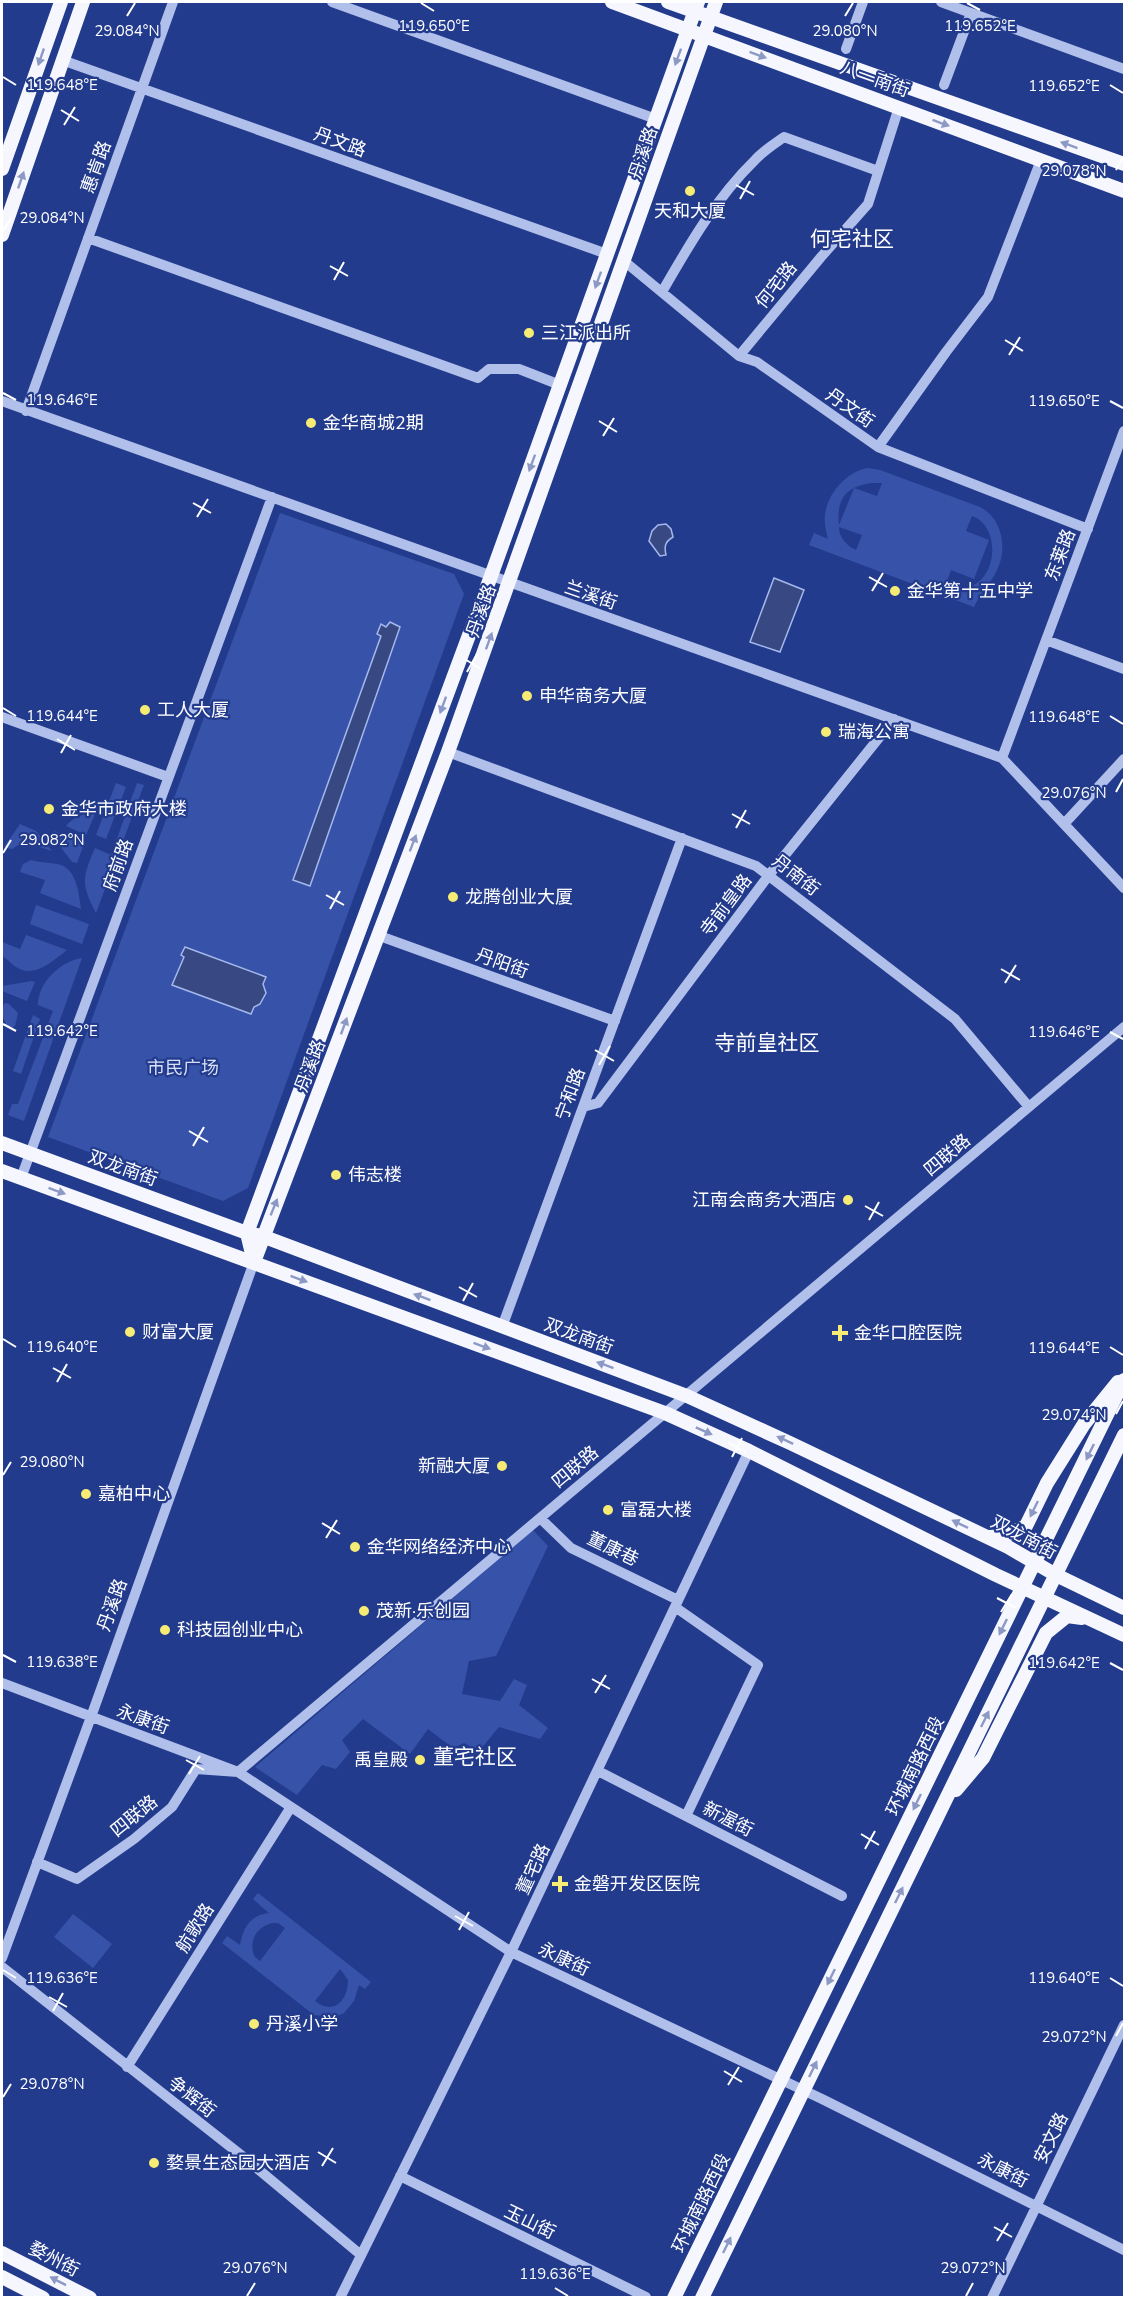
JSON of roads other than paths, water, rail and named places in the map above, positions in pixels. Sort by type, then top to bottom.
[{"type":"main road","points":[[2,169],[61,2]]},
{"type":"main road","points":[[2,235],[83,2]]},
{"type":"main road","name":"八一南街","points":[[612,2],[1125,191]]},
{"type":"main road","name":"八一南街","points":[[668,2],[696,6],[711,17],[1125,164]]},
{"type":"main road","name":"丹溪路","points":[[254,1262],[510,583],[716,2]]},
{"type":"main road","name":"丹溪路","points":[[247,1233],[491,576],[696,6]]},
{"type":"main road","name":"双龙南街","points":[[2,1143],[247,1233],[262,1236],[687,1396],[987,1537],[1056,1575],[1125,1608]]},
{"type":"main road","points":[[2,1171],[665,1413],[749,1450],[1023,1587],[1125,1635]]},
{"type":"main road","points":[[247,1233],[254,1262]]},
{"type":"main road","points":[[987,1537],[1005,1536],[1026,1526],[1047,1482],[1078,1434],[1125,1373]]},
{"type":"main road","name":"环城南路西段","points":[[674,2298],[1125,1380]]},
{"type":"main road","points":[[702,2298],[1125,1435]]},
{"type":"main road","points":[[943,1805],[983,1758],[1046,1633],[1067,1616],[1092,1619]]},
{"type":"main road","name":"婺州街","points":[[2,2253],[90,2298]]},
{"type":"main road","points":[[2,2277],[43,2298]]},
{"type":"street","name":"惠肯路","points":[[27,411],[173,2]]},
{"type":"street","points":[[332,2],[656,119]]},
{"type":"street","points":[[846,49],[862,2]]},
{"type":"street","points":[[941,2],[1125,69]]},
{"type":"street","points":[[944,85],[971,13]]},
{"type":"street","name":"丹文路","points":[[62,60],[607,254]]},
{"type":"street","name":"何宅路","points":[[739,356],[868,204],[899,107]]},
{"type":"street","points":[[662,292],[688,246],[720,198],[756,159],[784,137],[878,171]]},
{"type":"street","points":[[878,447],[988,297],[1041,160]]},
{"type":"street","points":[[88,238],[478,378],[489,369],[519,369],[560,385]]},
{"type":"street","name":"丹文街","points":[[624,261],[739,356],[757,362],[878,447],[1088,529]]},
{"type":"street","name":"兰溪街","points":[[2,401],[1002,758],[1125,888]]},
{"type":"street","name":"东莱路","points":[[1002,758],[1125,431]]},
{"type":"street","name":"府前路","points":[[21,1178],[272,497]]},
{"type":"street","points":[[1046,640],[1125,669]]},
{"type":"street","points":[[2,717],[168,777]]},
{"type":"street","name":"寺前皇路","points":[[583,1107],[598,1103],[769,875],[894,720]]},
{"type":"street","name":"丹南街","points":[[448,752],[756,866],[955,1019],[1029,1107]]},
{"type":"street","points":[[1064,824],[1125,759]]},
{"type":"street","name":"宁和路","points":[[502,1327],[682,838]]},
{"type":"street","name":"丹阳街","points":[[377,935],[615,1021]]},
{"type":"street","name":"四联路","points":[[37,1862],[77,1879],[134,1839],[172,1807],[196,1769],[238,1772],[1125,1027]]},
{"type":"street","name":"丹溪路","points":[[2,1958],[254,1262]]},
{"type":"street","name":"董宅路","points":[[340,2298],[511,1952],[749,1450]]},
{"type":"street","name":"董康巷","points":[[540,1518],[571,1548],[677,1603],[758,1665],[686,1816]]},
{"type":"street","name":"永康街","points":[[2,1683],[238,1772],[511,1952],[802,2090],[1125,2250]]},
{"type":"street","name":"新渥街","points":[[598,1771],[842,1896]]},
{"type":"street","name":"航歌路","points":[[127,2067],[291,1807]]},
{"type":"street","name":"争辉街","points":[[2,1967],[246,2159],[361,2255]]},
{"type":"street","name":"安文路","points":[[992,2298],[1125,2025]]},
{"type":"street","name":"玉山街","points":[[400,2176],[646,2297]]},
{"type":"place","name":"天和大厦","points":[[690,191]]},
{"type":"place","name":"三江派出所","points":[[529,333]]},
{"type":"place","name":"金华商城2期","points":[[311,423]]},
{"type":"place","name":"金华第十五中学","points":[[895,591]]},
{"type":"place","name":"申华商务大厦","points":[[527,696]]},
{"type":"place","name":"工人大厦","points":[[145,710]]},
{"type":"place","name":"瑞海公寓","points":[[826,732]]},
{"type":"place","name":"金华市政府大楼","points":[[49,809]]},
{"type":"place","name":"龙腾创业大厦","points":[[453,897]]},
{"type":"place","name":"伟志楼","points":[[336,1175]]},
{"type":"place","name":"江南会商务大酒店","points":[[848,1200]]},
{"type":"place","name":"财富大厦","points":[[130,1332]]},
{"type":"place","name":"金华口腔医院","points":[[840,1333]]},
{"type":"place","name":"新融大厦","points":[[502,1466]]},
{"type":"place","name":"嘉柏中心","points":[[86,1494]]},
{"type":"place","name":"富磊大楼","points":[[608,1510]]},
{"type":"place","name":"金华网络经济中心","points":[[355,1547]]},
{"type":"place","name":"茂新·乐创园","points":[[364,1611]]},
{"type":"place","name":"科技园创业中心","points":[[165,1630]]},
{"type":"place","name":"禹皇殿","points":[[420,1760]]},
{"type":"place","name":"金磐开发区医院","points":[[560,1884]]},
{"type":"place","name":"丹溪小学","points":[[254,2024]]},
{"type":"place","name":"婺景生态园大酒店","points":[[154,2163]]},
{"type":"district","name":"何宅社区","points":[[852,239]]},
{"type":"district","name":"寺前皇社区","points":[[767,1043]]},
{"type":"district","name":"董宅社区","points":[[475,1757]]},
{"type":"park label","name":"市民广场","points":[[183,1068]]}]
